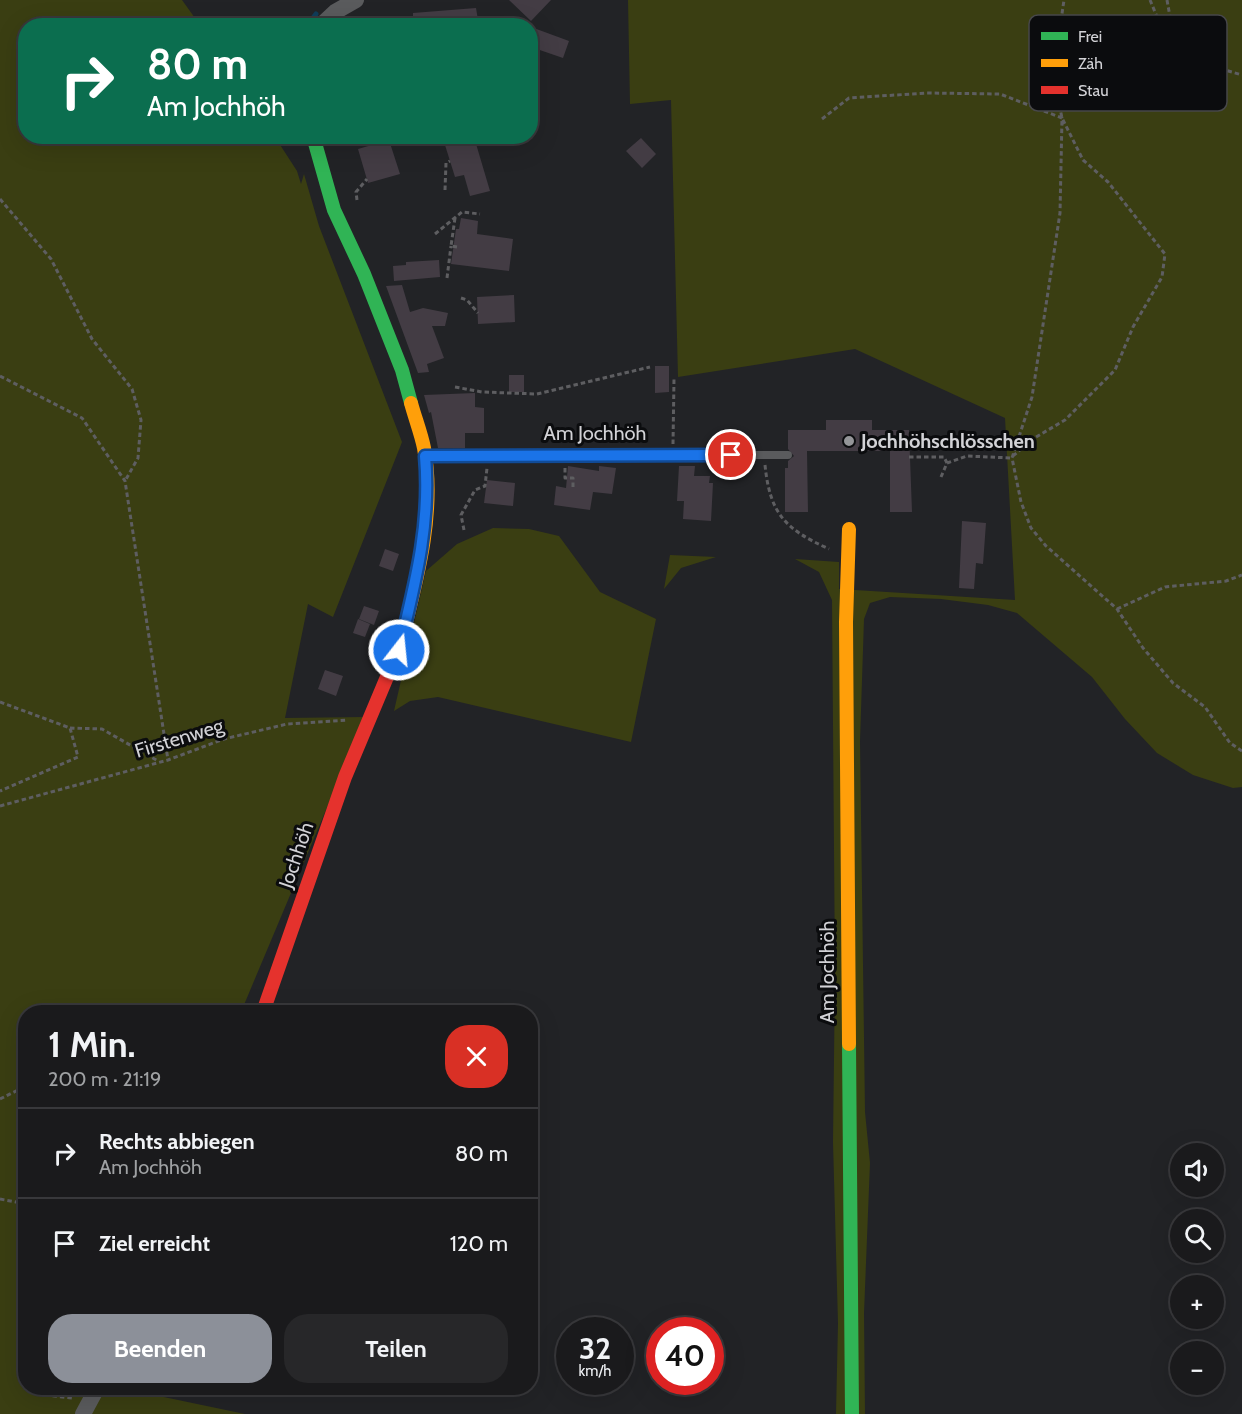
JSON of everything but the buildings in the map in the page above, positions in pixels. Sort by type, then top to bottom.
[{"type":"street","points":[[329,18],[356,0]]},
{"type":"street","points":[[315,144],[334,210],[364,274],[402,370],[425,456],[427,489],[418,578],[399,650],[372,716]]},
{"type":"street","name":"Am Jochhöh","points":[[849,529],[846,622],[852,1414]]},
{"type":"street","name":"Jochhöh","points":[[265,1005],[345,777],[372,716]]},
{"type":"street","points":[[83,1414],[94,1395]]},
{"type":"lane","name":"Am Jochhöh","points":[[425,456],[788,455]]},
{"type":"path","points":[[1062,15],[1064,0]]},
{"type":"path","points":[[1150,0],[1156,15]]},
{"type":"path","points":[[1167,0],[1170,15]]},
{"type":"path","points":[[1227,71],[1242,75]]},
{"type":"path","points":[[822,119],[849,98],[927,93],[1000,94],[1029,105]]},
{"type":"path","points":[[941,477],[947,463],[967,456],[1012,458],[1031,440],[1065,420],[1115,370],[1133,327],[1162,277],[1165,254],[1108,182],[1083,160],[1062,118],[1044,111]]},
{"type":"path","points":[[1061,111],[1059,224],[1032,397],[1012,458],[1022,502],[1031,528],[1046,546],[1117,609],[1143,648],[1173,683],[1205,707],[1230,743],[1242,751]]},
{"type":"path","points":[[445,190],[444,174],[446,163],[450,161]]},
{"type":"path","points":[[357,200],[356,192],[367,179]]},
{"type":"path","points":[[0,199],[51,259],[92,339],[132,389],[141,420],[139,448],[138,458],[125,481]]},
{"type":"path","points":[[435,234],[462,212],[480,214]]},
{"type":"path","points":[[447,278],[455,218]]},
{"type":"path","points":[[451,246],[458,247]]},
{"type":"path","points":[[461,298],[467,300],[477,313]]},
{"type":"path","points":[[455,387],[482,392],[537,394],[650,367]]},
{"type":"path","points":[[0,376],[82,418],[125,481],[168,760]]},
{"type":"path","points":[[673,449],[674,379]]},
{"type":"path","points":[[765,455],[770,499],[786,524],[813,542],[836,552],[849,554]]},
{"type":"path","points":[[909,457],[944,457],[947,463]]},
{"type":"path","points":[[464,530],[461,515],[475,490],[485,486],[488,458]]},
{"type":"path","points":[[564,459],[565,478],[573,478],[573,488]]},
{"type":"path","points":[[1117,609],[1165,587],[1226,581],[1242,575]]},
{"type":"path","points":[[0,702],[70,728],[102,729],[158,761]]},
{"type":"path","name":"Firstenweg","points":[[0,807],[168,760],[224,739],[287,724],[372,716]]},
{"type":"path","points":[[0,791],[78,757],[70,728]]},
{"type":"path","points":[[0,1099],[18,1090]]},
{"type":"path","points":[[0,1199],[18,1202]]},
{"type":"path","points":[[45,1395],[72,1398]]},
{"type":"green space","points":[[0,0],[182,0],[195,18],[18,18],[18,144],[280,144],[297,171],[301,184],[304,174],[319,226],[402,442],[333,617],[308,604],[285,718],[365,717],[244,1005],[18,1005],[18,1395],[154,1395],[245,1414],[0,1414]]},
{"type":"green space","points":[[628,0],[1242,0],[1242,787],[1233,788],[1193,775],[1157,753],[1125,719],[1092,677],[1017,613],[988,605],[941,599],[890,597],[870,603],[864,619],[860,741],[865,1112],[870,1163],[864,1313],[865,1414],[836,1414],[838,1323],[833,1142],[835,974],[832,600],[819,572],[795,559],[839,562],[839,589],[1015,600],[1005,418],[855,349],[678,377],[671,100],[630,104]]},
{"type":"green space","points":[[493,528],[529,529],[559,536],[600,592],[656,619],[631,742],[438,697],[410,701],[394,711],[426,571],[457,544]]},
{"type":"green space","points":[[670,555],[716,557],[681,568],[664,589]]},
{"type":"waterway","points":[[313,18],[316,14]]},
{"type":"traffic: fast","points":[[315,144],[334,210],[364,274],[402,370],[411,403]]},
{"type":"traffic: fast","points":[[849,1044],[852,1414]]},
{"type":"traffic: slow","points":[[400,646],[418,573],[428,498],[424,448],[411,403]]},
{"type":"traffic: slow","points":[[849,529],[846,622],[849,1044]]},
{"type":"traffic: jam","points":[[265,1005],[345,777],[400,646]]},
{"type":"place","name":"Jochhöhschlösschen","points":[[849,441]]},
{"type":"route","points":[[399,650],[421,561],[427,489],[425,456],[731,455]]}]
